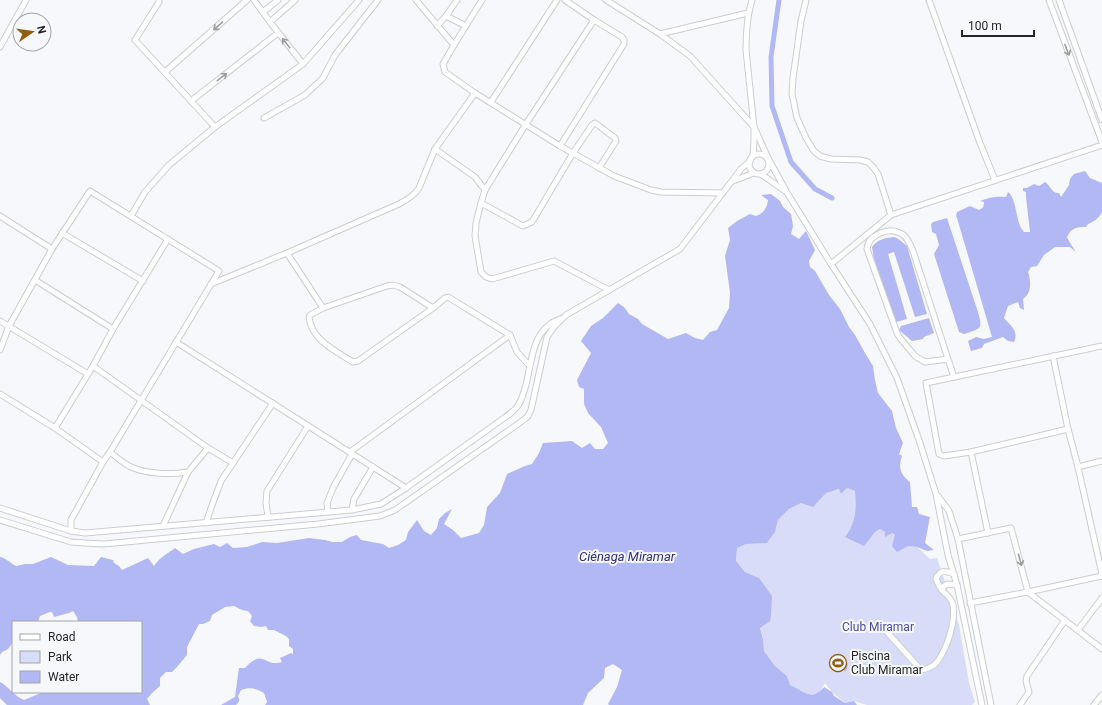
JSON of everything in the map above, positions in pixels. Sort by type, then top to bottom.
[{"type":"street","points":[[0,47],[26,0]]},
{"type":"street","points":[[159,0],[135,40],[215,127]]},
{"type":"street","points":[[164,72],[247,0]]},
{"type":"street","points":[[254,0],[303,64]]},
{"type":"street","points":[[263,12],[278,0]]},
{"type":"street","points":[[270,22],[295,0]]},
{"type":"street","points":[[131,216],[145,192],[169,165],[215,127],[303,64],[359,0]]},
{"type":"street","points":[[264,118],[305,95],[323,78],[336,55],[378,0]]},
{"type":"street","points":[[416,0],[454,45]]},
{"type":"street","points":[[437,26],[457,0]]},
{"type":"street","points":[[482,0],[444,64],[445,72],[475,93],[560,146],[614,176],[656,191],[723,193]]},
{"type":"street","points":[[491,102],[557,0]]},
{"type":"street","points":[[560,146],[624,44],[622,37],[565,0]]},
{"type":"street","points":[[606,0],[660,34],[690,56],[754,127],[768,158],[786,191],[870,324],[897,378],[936,494],[948,555],[957,585],[982,705]]},
{"type":"street","points":[[752,0],[748,13],[746,50],[754,127],[754,146],[749,165],[754,173]]},
{"type":"street","points":[[806,0],[801,21],[793,78],[792,94],[797,118],[806,138],[814,151],[820,156],[831,159],[860,160],[868,162],[878,174],[891,215]]},
{"type":"street","points":[[928,0],[995,180]]},
{"type":"street","points":[[831,264],[891,215],[1102,144],[1049,0]]},
{"type":"street","points":[[1059,0],[1102,120]]},
{"type":"street","points":[[660,34],[748,13]]},
{"type":"street","points":[[446,16],[466,26]]},
{"type":"street","points":[[594,20],[485,190],[476,223],[475,236],[481,272],[486,277],[492,279],[554,261],[609,290]]},
{"type":"street","points":[[191,101],[278,33]]},
{"type":"street","points":[[211,284],[287,253],[408,199],[417,192],[435,149],[475,93]]},
{"type":"street","points":[[482,203],[523,226],[532,222],[573,153],[592,125],[595,123],[616,138],[616,141],[599,168]]},
{"type":"street","points":[[435,149],[475,177],[485,190]]},
{"type":"street","points":[[0,508],[85,533],[352,510],[381,504],[406,488],[517,408],[523,395],[527,380],[533,348],[541,333],[548,325],[680,249],[751,158],[757,154],[761,154],[768,158]]},
{"type":"street","points":[[761,174],[764,174],[769,168],[768,158]]},
{"type":"street","points":[[732,181],[754,173],[761,174],[786,191]]},
{"type":"street","points":[[0,350],[9,326],[34,280],[62,233],[90,191],[219,271],[103,462],[71,520],[71,530]]},
{"type":"street","points":[[0,216],[52,249]]},
{"type":"street","points":[[948,359],[930,362],[920,360],[897,334],[867,249],[867,244],[878,234],[888,231],[900,232],[909,241],[954,377]]},
{"type":"street","points":[[62,233],[143,281]]},
{"type":"street","points":[[56,428],[113,329],[168,239]]},
{"type":"street","points":[[287,253],[323,308]]},
{"type":"street","points":[[34,280],[113,329]]},
{"type":"street","points":[[433,308],[400,287],[393,285],[323,308],[310,314],[309,317],[312,329],[321,341],[328,347],[353,362],[356,362],[433,308],[445,298],[448,297],[510,335],[517,352],[529,365]]},
{"type":"street","points":[[0,520],[71,542],[104,544],[318,524],[380,516],[395,510],[528,416],[531,410],[547,337],[554,327],[566,315]]},
{"type":"street","points":[[0,321],[88,374]]},
{"type":"street","points":[[328,512],[327,503],[351,453],[510,335]]},
{"type":"street","points":[[176,342],[406,488]]},
{"type":"street","points":[[1068,429],[971,452],[944,456],[939,454],[926,383],[1102,346]]},
{"type":"street","points":[[970,603],[1028,592],[1102,575],[1068,429],[1053,356]]},
{"type":"street","points":[[93,366],[208,448],[233,463]]},
{"type":"street","points":[[0,394],[56,428],[103,462]]},
{"type":"street","points":[[206,523],[221,481],[273,404]]},
{"type":"street","points":[[268,517],[266,503],[267,491],[308,426]]},
{"type":"street","points":[[163,526],[188,472],[208,448]]},
{"type":"street","points":[[110,452],[130,467],[153,472],[173,474],[188,472]]},
{"type":"street","points":[[971,452],[988,533]]},
{"type":"street","points":[[1078,467],[1102,461]]},
{"type":"street","points":[[352,510],[354,499],[373,467]]},
{"type":"street","points":[[936,494],[949,511],[958,539],[991,705]]},
{"type":"street","points":[[958,539],[1011,528],[1028,592],[1102,649]]},
{"type":"street","points":[[878,622],[921,670],[926,669],[937,662],[948,641],[953,623],[953,605],[950,598],[942,590],[936,579],[941,572],[946,571],[954,574]]},
{"type":"street","points":[[942,590],[947,584],[957,585]]},
{"type":"street","points":[[1078,630],[1102,598]]},
{"type":"street","points":[[1020,705],[1029,692],[1026,681],[1027,676],[1065,620]]},
{"type":"street","points":[[1094,705],[1102,695]]},
{"type":"green space","name":"Club Miramar","points":[[847,488],[855,491],[855,509],[854,520],[846,536],[875,532],[880,529],[885,532],[892,533],[908,546],[917,547],[930,559],[937,558],[959,625],[969,683],[975,702],[972,705],[867,705],[854,701],[845,703],[832,692],[825,683],[819,693],[807,694],[790,685],[787,676],[775,666],[764,651],[760,627],[759,578],[745,572],[736,561],[737,548],[746,544],[767,543],[775,532],[778,520],[789,509],[801,503],[813,506],[826,493],[840,489],[841,494]]},
{"type":"water","points":[[1085,171],[1090,178],[1102,183],[1101,214],[1096,220],[1088,224],[1086,227],[1079,227],[1070,232],[1067,237],[1076,252],[1070,247],[1055,247],[1044,255],[1037,266],[1031,267],[1028,272],[1030,283],[1028,294],[1023,299],[1024,310],[1020,308],[1018,302],[1008,306],[1004,318],[1012,326],[1015,332],[1016,335],[1014,342],[1008,341],[1003,337],[984,344],[982,348],[971,351],[968,341],[976,337],[984,339],[992,337],[956,216],[957,212],[970,206],[979,210],[984,204],[984,202],[980,201],[993,197],[1006,197],[1008,192],[1014,202],[1020,227],[1024,232],[1030,232],[1026,192],[1023,191],[1023,188],[1027,188],[1034,184],[1039,186],[1045,182],[1053,191],[1059,193],[1061,197],[1074,174]]},
{"type":"water","name":"Ciénaga Miramar","points":[[771,194],[780,201],[783,207],[791,214],[793,226],[791,234],[799,239],[806,231],[815,250],[809,261],[810,267],[815,271],[829,295],[840,309],[849,327],[873,366],[878,393],[892,411],[896,428],[903,443],[899,454],[902,456],[900,467],[904,476],[910,482],[912,507],[917,507],[919,514],[930,517],[925,543],[934,550],[927,551],[917,547],[908,546],[897,552],[892,546],[895,535],[892,533],[885,537],[885,532],[880,529],[875,532],[864,546],[845,537],[854,520],[855,491],[847,488],[841,494],[839,489],[826,493],[813,507],[801,503],[789,509],[778,520],[775,532],[767,543],[746,544],[737,548],[736,561],[745,572],[759,578],[772,596],[770,621],[760,628],[764,651],[775,666],[787,676],[790,685],[808,694],[816,694],[824,687],[845,703],[854,701],[857,705],[609,705],[608,704],[617,687],[622,670],[613,664],[605,668],[604,678],[588,693],[583,705],[265,705],[267,702],[264,693],[256,689],[247,688],[241,690],[238,696],[239,701],[236,705],[221,705],[235,697],[239,668],[245,668],[251,662],[260,658],[271,663],[282,662],[280,658],[291,653],[293,654],[293,649],[289,646],[289,639],[286,636],[274,630],[268,630],[266,626],[254,626],[250,621],[252,616],[248,611],[234,606],[225,607],[212,615],[210,621],[199,624],[187,647],[187,655],[172,672],[166,672],[160,678],[160,686],[147,699],[150,705],[7,705],[0,698],[0,682],[12,693],[24,700],[41,693],[142,693],[142,621],[78,621],[73,611],[54,617],[52,612],[50,612],[40,616],[38,621],[12,621],[12,643],[8,649],[0,655],[0,557],[16,566],[33,564],[51,557],[68,565],[94,566],[101,557],[113,560],[114,563],[122,570],[148,558],[154,566],[161,558],[175,548],[183,554],[194,549],[214,544],[220,547],[227,543],[233,548],[247,547],[262,542],[277,543],[309,538],[332,542],[342,542],[357,535],[361,540],[383,544],[389,548],[406,540],[408,532],[417,520],[424,531],[431,535],[437,528],[439,519],[452,509],[444,524],[461,538],[479,533],[484,525],[487,507],[500,493],[507,474],[532,464],[543,443],[572,441],[582,448],[590,443],[595,449],[603,449],[608,443],[601,427],[588,413],[584,404],[584,389],[579,387],[577,380],[591,353],[581,341],[591,326],[603,318],[618,303],[642,324],[668,339],[686,333],[703,340],[710,332],[717,330],[729,308],[730,293],[725,256],[730,240],[728,228],[750,214],[756,216],[763,212],[766,208],[768,200],[761,195]]},
{"type":"water","points":[[947,218],[980,322],[979,328],[964,334],[959,332],[934,254],[939,245],[936,234],[932,232],[931,224]]},
{"type":"water","points":[[894,237],[907,246],[927,314],[915,317],[894,252],[888,254],[907,319],[896,322],[874,259],[872,247],[882,239]]},
{"type":"water","points":[[929,318],[934,333],[924,337],[923,339],[912,341],[899,330],[901,326]]},
{"type":"water","points":[[832,659],[848,664],[846,671],[830,667]]},
{"type":"waterway","points":[[779,0],[771,57],[772,106],[791,162],[815,189],[832,198]]},
{"type":"place","name":"Piscina Club Miramar","points":[[838,663]]}]
